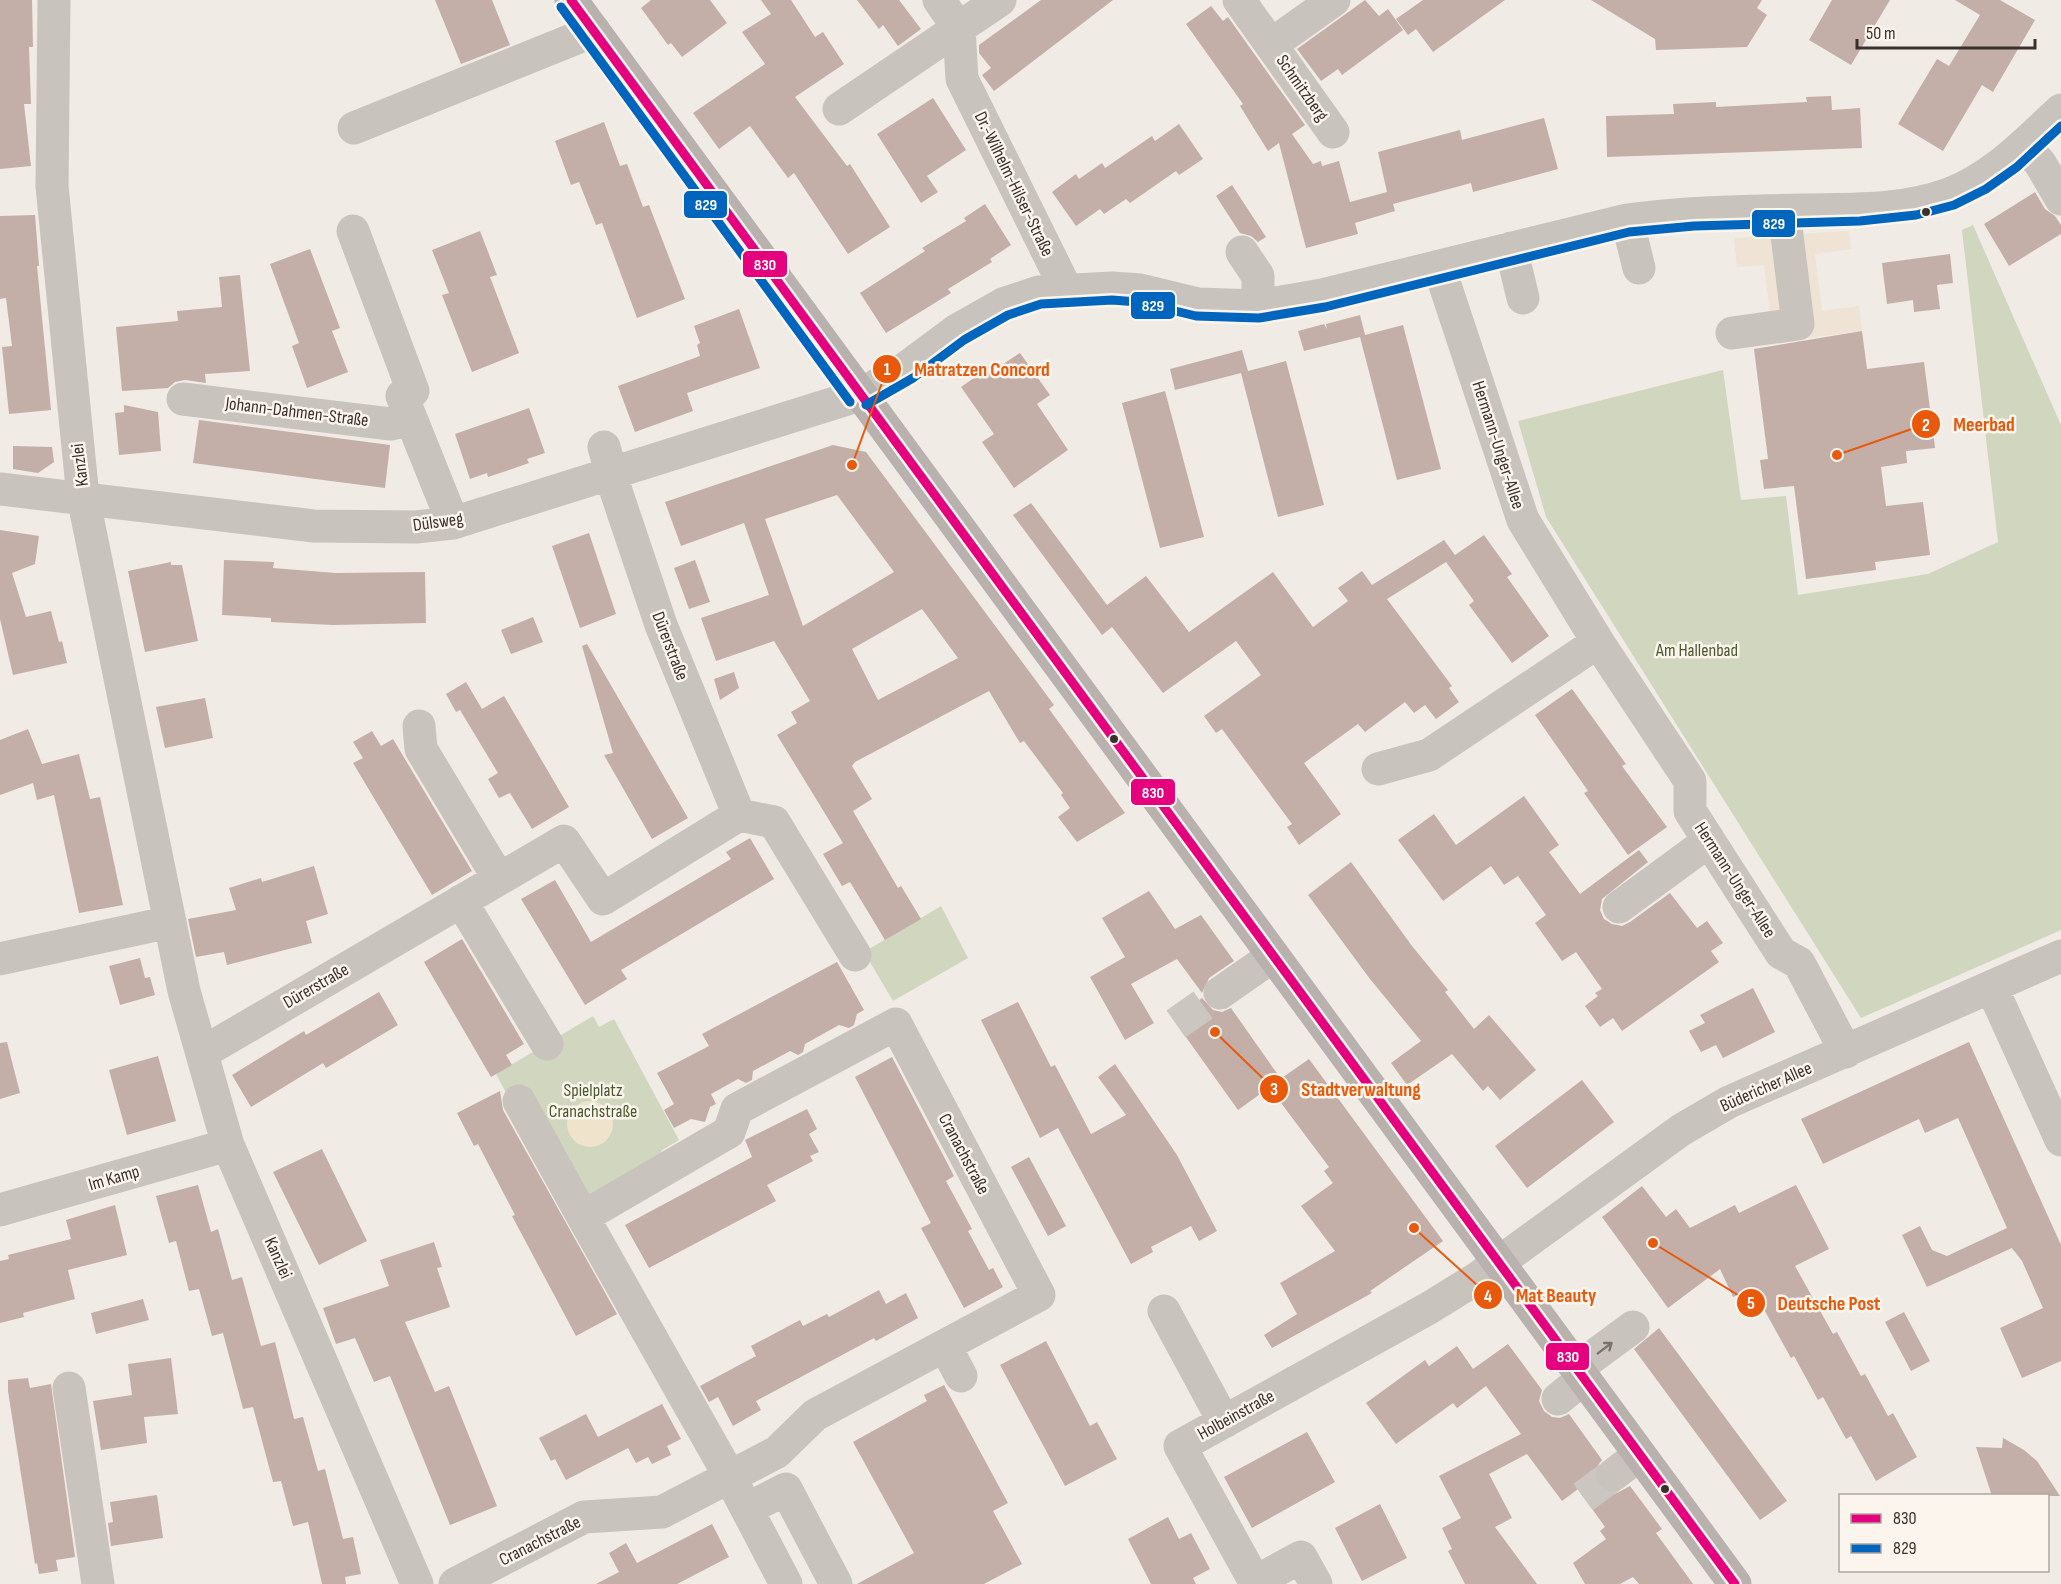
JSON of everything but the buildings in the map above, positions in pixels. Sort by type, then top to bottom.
[{"type":"main road","points":[[571,0],[1735,1584]]},
{"type":"street","name":"Kanzlei","points":[[54,0],[52,186],[83,497],[184,991],[228,1145],[417,1584]]},
{"type":"street","points":[[939,0],[959,29]]},
{"type":"street","points":[[840,108],[888,80],[1000,0]]},
{"type":"street","name":"Schmitzberg","points":[[1239,0],[1333,132]]},
{"type":"street","name":"Schmitzberg","points":[[1272,44],[1334,0]]},
{"type":"street","name":"Dr.-Wilhelm-Hilser-Straße","points":[[959,29],[962,79],[1066,289]]},
{"type":"street","points":[[354,128],[594,31]]},
{"type":"street","points":[[923,54],[936,72],[962,79]]},
{"type":"street","name":"Dülsweg","points":[[0,489],[314,526],[417,527],[453,524],[609,460],[860,395],[906,368],[957,330],[1003,304],[1039,292],[1103,287],[1140,290],[1198,304],[1258,306],[1322,295],[1627,220],[1671,214],[1862,209],[1914,204],[1951,194],[1999,166],[2061,110]]},
{"type":"street","points":[[2023,145],[2040,163],[2061,199]]},
{"type":"street","points":[[1732,333],[1798,324],[1784,211]]},
{"type":"street","points":[[1627,220],[1639,268]]},
{"type":"street","points":[[353,231],[414,392],[402,396],[453,524]]},
{"type":"street","points":[[1511,248],[1523,298]]},
{"type":"street","points":[[1242,252],[1258,276],[1258,306]]},
{"type":"street","name":"Hermann-Unger-Allee","points":[[1438,267],[1523,520],[1598,642],[1690,781],[1690,811],[1781,953],[1799,963],[1846,1052]]},
{"type":"street","name":"Johann-Dahmen-Straße","points":[[183,399],[391,424],[410,418]]},
{"type":"street","name":"Dürerstraße","points":[[202,1053],[564,841],[603,899],[739,815],[661,625],[616,494],[609,460]]},
{"type":"street","points":[[1378,769],[1429,755],[1451,755],[1598,642]]},
{"type":"street","points":[[419,726],[421,749],[499,879]]},
{"type":"street","points":[[739,815],[774,822],[855,955]]},
{"type":"street","points":[[1619,907],[1709,841]]},
{"type":"street","points":[[461,901],[547,1044]]},
{"type":"street","points":[[0,959],[170,922]]},
{"type":"street","points":[[1220,993],[1273,956]]},
{"type":"street","name":"Büdericher Allee","points":[[1498,1263],[1560,1229],[1682,1130],[1729,1102],[2061,957]]},
{"type":"street","points":[[1992,988],[2061,1140]]},
{"type":"street","name":"Cranachstraße","points":[[455,1584],[584,1517],[662,1512],[777,1452],[814,1415],[1039,1295],[896,1024],[737,1109],[729,1132],[583,1217]]},
{"type":"street","points":[[519,1101],[730,1477],[786,1584]]},
{"type":"street","name":"Im Kamp","points":[[0,1210],[228,1145]]},
{"type":"street","name":"Holbeinstraße","points":[[1316,1584],[1301,1557],[1256,1582],[1180,1446],[1429,1308],[1498,1263]]},
{"type":"street","points":[[1164,1311],[1224,1422]]},
{"type":"street","points":[[1558,1400],[1580,1374],[1633,1327]]},
{"type":"street","points":[[945,1346],[961,1376]]},
{"type":"street","points":[[69,1388],[87,1582]]},
{"type":"street","points":[[1613,1474],[1639,1455]]},
{"type":"street","points":[[747,1509],[786,1489],[836,1584]]},
{"type":"green space","name":"Am Hallenbad","points":[[1973,225],[2061,425],[2061,930],[1861,1018],[1546,517],[1518,421],[1723,370],[1741,500],[1786,496],[1798,595],[1928,574],[1998,542],[1962,230]]},
{"type":"green space","points":[[941,906],[968,958],[893,1001],[864,952]]},
{"type":"green space","name":"Spielplatz Cranachstraße","points":[[593,1016],[599,1027],[614,1019],[679,1140],[661,1151],[666,1160],[588,1211],[511,1102],[496,1074]]},
{"type":"sand","points":[[590,1101],[599,1102],[607,1107],[612,1115],[612,1133],[607,1141],[599,1146],[590,1147],[581,1146],[573,1141],[568,1133],[567,1124],[568,1115],[573,1107],[581,1102]]},
{"type":"shaded area","points":[[1849,231],[1851,249],[1815,254],[1822,311],[1859,306],[1862,331],[1746,346],[1770,313],[1764,265],[1737,267],[1734,238]]},
{"type":"tunnel","points":[[1176,1024],[1220,993]]},
{"type":"tunnel","points":[[1583,1497],[1613,1475]]},
{"type":"transit line","name":"830","points":[[571,0],[1735,1584]]},
{"type":"transit line","name":"829","points":[[561,7],[850,402]]},
{"type":"transit line","name":"829","points":[[866,405],[913,378],[964,340],[1008,315],[1041,304],[1112,300],[1138,302],[1196,316],[1259,318],[1325,307],[1629,232],[1694,226],[1860,221],[1916,215],[1954,205],[1986,189],[2017,167],[2061,126]]},
{"type":"place","name":"Meerbad","points":[[1837,455]]},
{"type":"place","name":"Matratzen Concord","points":[[852,465]]},
{"type":"place","name":"Stadtverwaltung","points":[[1215,1032]]},
{"type":"place","name":"Mat Beauty","points":[[1414,1228]]},
{"type":"place","name":"Deutsche Post","points":[[1653,1243]]}]
